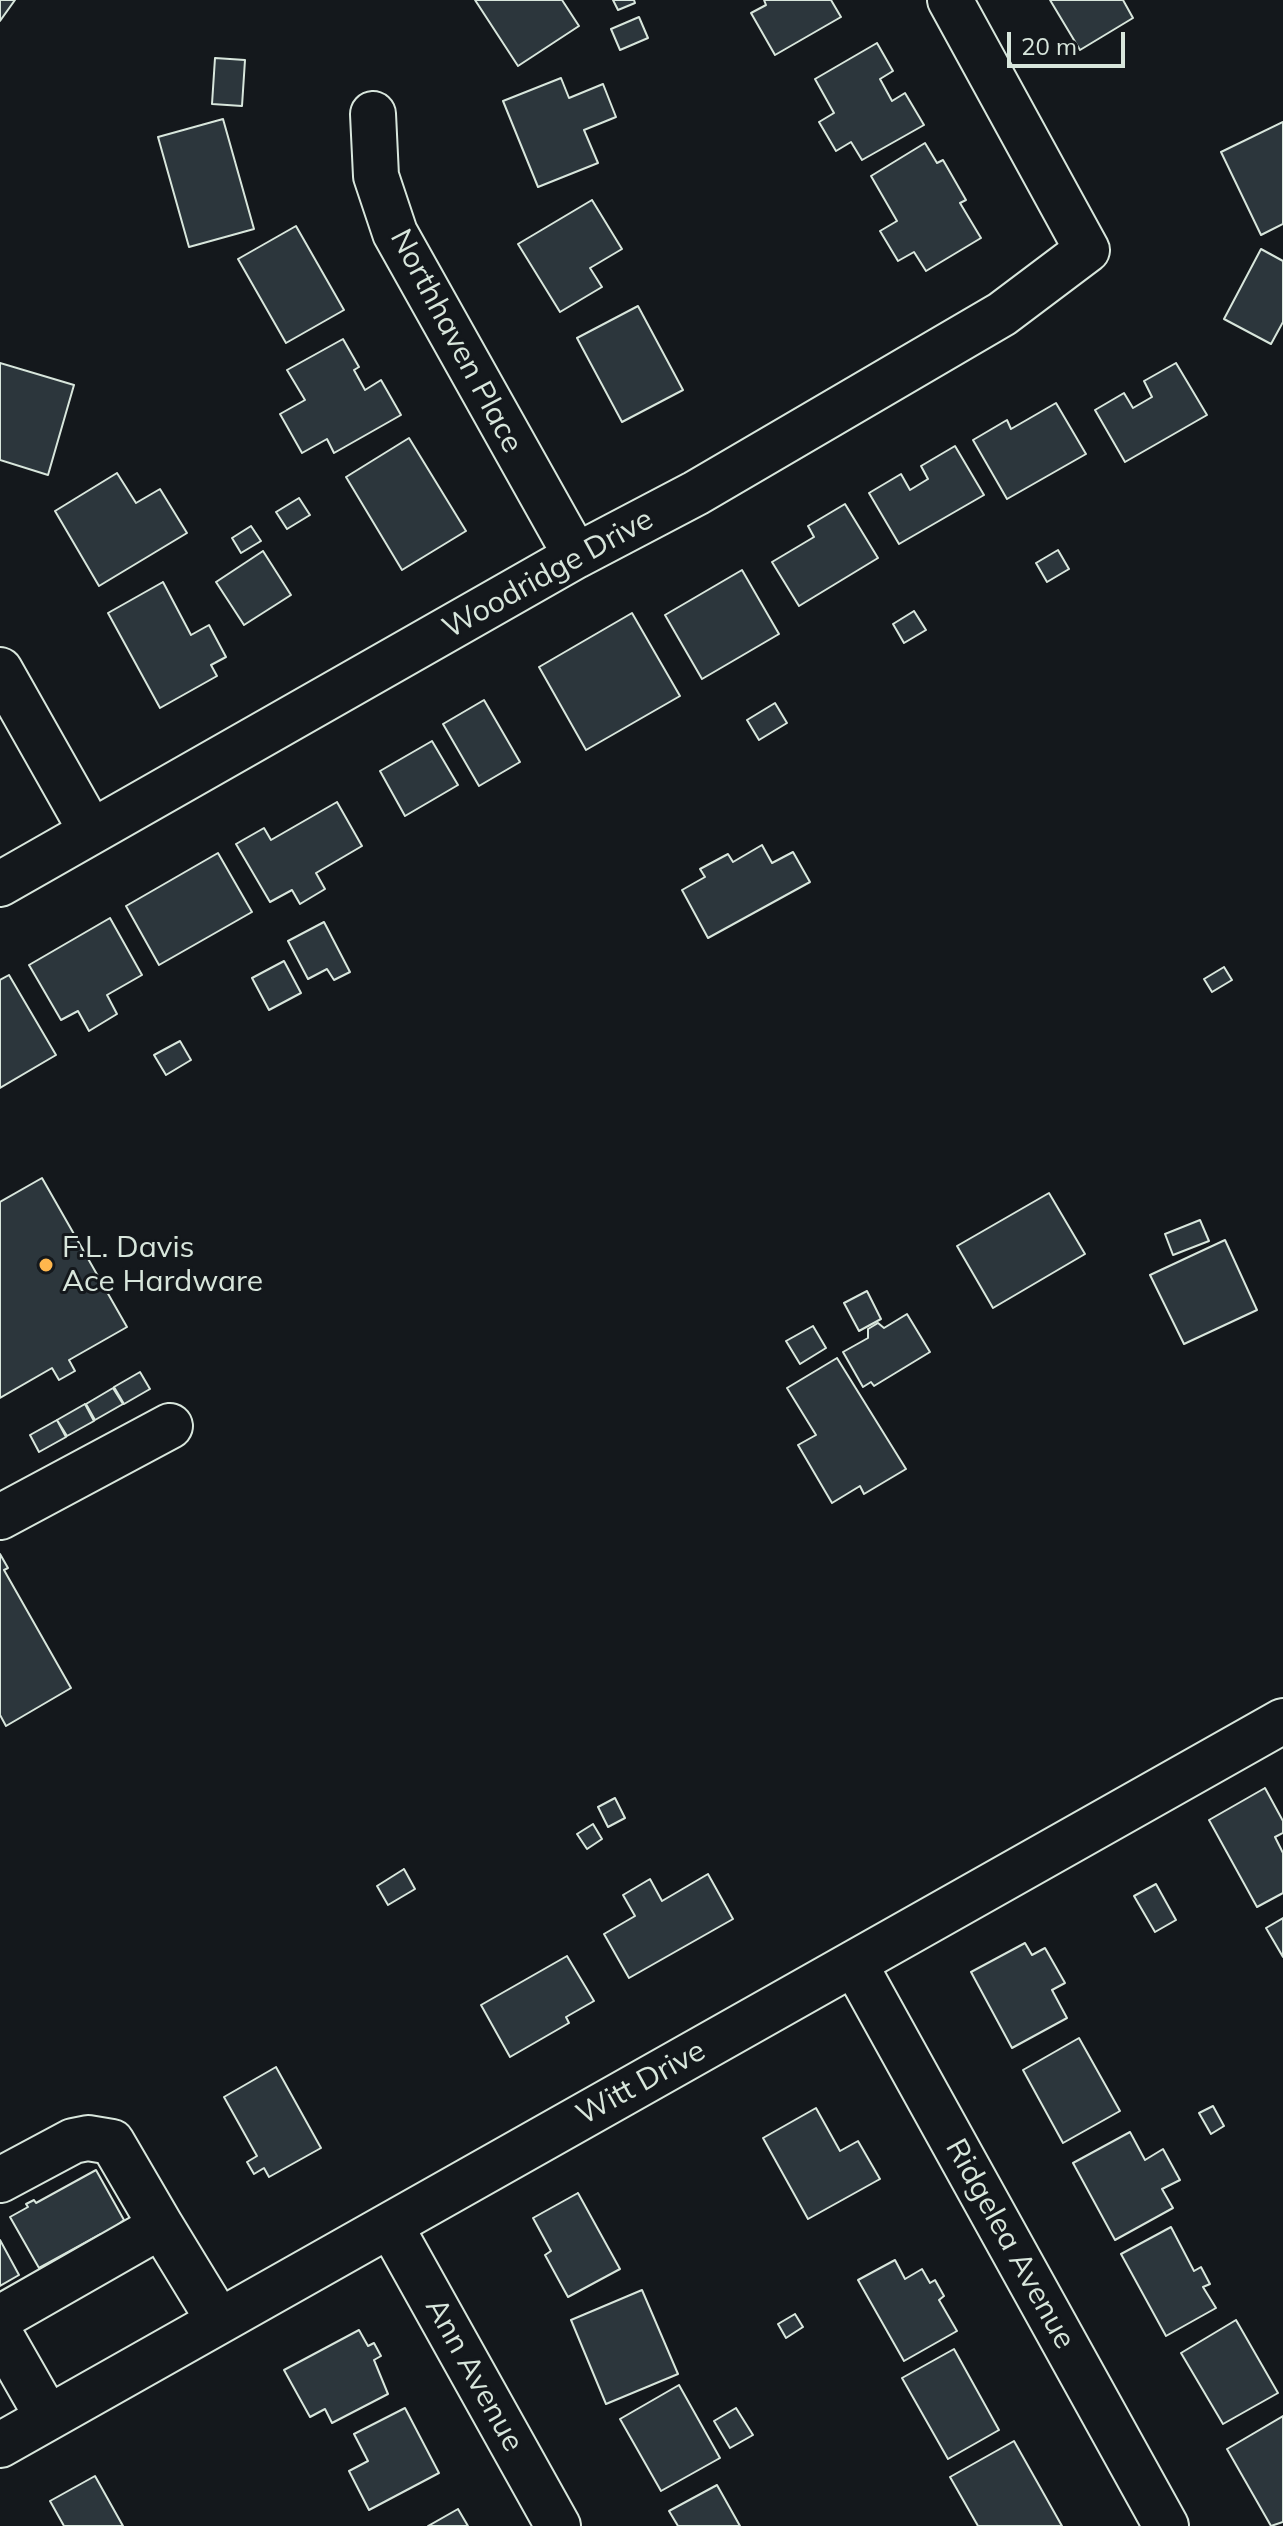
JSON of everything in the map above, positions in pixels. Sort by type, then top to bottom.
[{"type":"street","name":"Woodridge Drive","points":[[0,884],[576,556],[696,493],[1002,314],[1087,250],[950,0]]},
{"type":"street","name":"Northhaven Place","points":[[373,114],[376,176],[395,233],[576,556]]},
{"type":"street","points":[[0,670],[91,831]]},
{"type":"street","points":[[0,1517],[170,1426]]},
{"type":"street","name":"Witt Drive","points":[[0,2445],[1283,1721]]},
{"type":"street","name":"Ridgelea Avenue","points":[[854,1963],[1166,2526]]},
{"type":"street","points":[[0,2180],[73,2141],[88,2138],[112,2142],[219,2321]]},
{"type":"street","name":"Ann Avenue","points":[[390,2225],[558,2526]]},
{"type":"street","points":[[0,2318],[161,2226]]},
{"type":"street","points":[[0,2334],[48,2418]]},
{"type":"building","points":[[0,0],[15,0],[0,21]]},
{"type":"building","points":[[475,0],[562,0],[579,26],[518,66]]},
{"type":"building","points":[[613,0],[634,0],[635,3],[618,10]]},
{"type":"building","points":[[764,0],[831,0],[841,17],[775,55],[751,13],[766,5]]},
{"type":"building","points":[[1050,0],[1123,0],[1133,18],[1080,50]]},
{"type":"building","points":[[639,17],[648,38],[620,50],[611,29]]},
{"type":"building","points":[[877,43],[893,71],[880,79],[892,101],[905,93],[924,125],[862,160],[851,142],[836,151],[819,122],[834,113],[815,79]]},
{"type":"building","points":[[215,58],[245,60],[242,106],[212,104]]},
{"type":"building","points":[[561,78],[569,98],[603,84],[616,117],[584,130],[598,163],[538,187],[503,101]]},
{"type":"building","points":[[223,119],[254,229],[189,247],[158,137]]},
{"type":"building","points":[[1283,122],[1283,224],[1261,235],[1221,152]]},
{"type":"building","points":[[925,143],[937,163],[943,160],[966,200],[960,203],[981,238],[926,271],[914,252],[898,261],[880,231],[897,221],[871,176]]},
{"type":"building","points":[[592,200],[622,249],[590,268],[602,287],[560,312],[518,244]]},
{"type":"building","points":[[296,226],[344,310],[286,343],[238,259]]},
{"type":"building","points":[[1261,249],[1283,261],[1283,322],[1271,344],[1224,319]]},
{"type":"building","points":[[638,306],[683,390],[622,422],[577,338]]},
{"type":"building","points":[[343,339],[359,367],[354,370],[365,390],[381,380],[401,415],[334,453],[327,439],[302,453],[280,414],[305,400],[287,370]]},
{"type":"building","points":[[0,363],[74,385],[48,475],[0,460]]},
{"type":"building","points":[[1176,363],[1207,415],[1125,462],[1095,410],[1124,393],[1133,408],[1152,397],[1144,381]]},
{"type":"building","points":[[1056,403],[1086,454],[1007,499],[973,440],[1007,420],[1011,429]]},
{"type":"building","points":[[409,438],[466,531],[402,570],[346,477]]},
{"type":"building","points":[[955,446],[984,495],[899,544],[869,493],[901,474],[910,490],[928,479],[921,466]]},
{"type":"building","points":[[117,473],[136,503],[160,489],[187,533],[99,586],[55,511]]},
{"type":"building","points":[[299,498],[310,515],[287,529],[276,512]]},
{"type":"building","points":[[845,504],[878,558],[799,606],[772,562],[814,537],[808,526]]},
{"type":"building","points":[[251,526],[261,541],[241,553],[232,538]]},
{"type":"building","points":[[1058,550],[1069,569],[1047,582],[1036,563]]},
{"type":"building","points":[[263,551],[291,595],[244,625],[216,582]]},
{"type":"building","points":[[742,570],[779,634],[702,679],[665,615]]},
{"type":"building","points":[[163,582],[191,635],[209,625],[226,657],[211,665],[217,676],[160,708],[108,613]]},
{"type":"building","points":[[914,611],[926,630],[904,643],[893,624]]},
{"type":"building","points":[[632,613],[680,696],[586,750],[539,667]]},
{"type":"building","points":[[484,700],[520,762],[479,786],[443,724]]},
{"type":"building","points":[[775,703],[787,723],[759,740],[747,720]]},
{"type":"building","points":[[432,741],[458,785],[405,816],[380,771]]},
{"type":"building","points":[[337,802],[362,846],[316,873],[325,889],[300,904],[292,890],[270,902],[236,844],[264,828],[271,840]]},
{"type":"building","points":[[762,845],[772,863],[793,852],[810,882],[708,938],[682,890],[705,877],[700,869],[728,854],[733,862]]},
{"type":"building","points":[[218,853],[252,912],[159,965],[126,906]]},
{"type":"building","points":[[110,918],[142,975],[107,995],[117,1014],[89,1031],[78,1011],[61,1020],[29,965]]},
{"type":"building","points":[[324,922],[350,972],[334,980],[327,969],[308,979],[288,941]]},
{"type":"building","points":[[284,961],[301,993],[269,1010],[252,978]]},
{"type":"building","points":[[1224,967],[1232,980],[1212,992],[1204,979]]},
{"type":"building","points":[[9,975],[56,1055],[0,1088],[0,980]]},
{"type":"building","points":[[180,1041],[191,1060],[166,1075],[154,1055]]},
{"type":"building","name":"F.L. Davis Ace Hardware","points":[[42,1178],[127,1327],[69,1360],[75,1371],[59,1380],[52,1368],[0,1398],[0,1202]]},
{"type":"building","points":[[1049,1193],[1085,1254],[993,1308],[957,1246]]},
{"type":"building","points":[[1200,1220],[1209,1241],[1173,1255],[1165,1234]]},
{"type":"building","points":[[1225,1240],[1257,1310],[1184,1344],[1150,1275]]},
{"type":"building","points":[[867,1291],[881,1319],[859,1331],[844,1303]]},
{"type":"building","points":[[907,1314],[930,1352],[874,1386],[871,1382],[863,1387],[843,1352],[868,1338],[868,1329],[878,1323],[884,1328]]},
{"type":"building","points":[[813,1326],[826,1348],[800,1364],[786,1341]]},
{"type":"building","points":[[837,1358],[906,1469],[864,1494],[860,1486],[832,1503],[798,1445],[816,1435],[787,1388]]},
{"type":"building","points":[[140,1372],[150,1389],[124,1404],[114,1387]]},
{"type":"building","points":[[113,1388],[123,1404],[95,1420],[86,1404]]},
{"type":"building","points":[[85,1404],[94,1421],[67,1436],[57,1420]]},
{"type":"building","points":[[57,1420],[66,1437],[39,1452],[30,1435]]},
{"type":"building","points":[[0,1554],[8,1568],[4,1570],[71,1688],[6,1726],[0,1715]]},
{"type":"building","points":[[1265,1788],[1283,1821],[1283,1833],[1275,1837],[1283,1853],[1283,1893],[1257,1907],[1209,1820]]},
{"type":"building","points":[[615,1798],[625,1818],[608,1827],[598,1807]]},
{"type":"building","points":[[593,1824],[602,1839],[587,1849],[577,1834]]},
{"type":"building","points":[[404,1869],[415,1889],[388,1905],[377,1886]]},
{"type":"building","points":[[708,1874],[733,1919],[629,1978],[604,1934],[635,1916],[623,1895],[650,1879],[662,1901]]},
{"type":"building","points":[[1156,1884],[1176,1920],[1155,1932],[1134,1896]]},
{"type":"building","points":[[1283,1918],[1283,1957],[1266,1928]]},
{"type":"building","points":[[1025,1943],[1032,1955],[1045,1948],[1065,1983],[1052,1990],[1067,2018],[1012,2048],[971,1972]]},
{"type":"building","points":[[567,1956],[594,2001],[566,2017],[569,2023],[510,2057],[481,2005]]},
{"type":"building","points":[[1079,2038],[1120,2111],[1063,2143],[1023,2070]]},
{"type":"building","points":[[276,2067],[321,2148],[269,2177],[264,2168],[254,2174],[247,2162],[257,2156],[224,2097]]},
{"type":"building","points":[[1213,2106],[1224,2126],[1211,2134],[1199,2113]]},
{"type":"building","points":[[816,2108],[840,2151],[858,2141],[880,2179],[808,2219],[763,2138]]},
{"type":"building","points":[[1130,2132],[1145,2160],[1163,2149],[1180,2180],[1162,2189],[1173,2208],[1115,2240],[1073,2163]]},
{"type":"building","points":[[96,2170],[124,2220],[103,2236],[101,2234],[39,2268],[10,2217],[28,2207],[26,2204],[34,2200],[36,2203]]},
{"type":"building","points":[[578,2193],[620,2269],[568,2297],[545,2255],[551,2251],[533,2218]]},
{"type":"building","points":[[1171,2227],[1194,2271],[1201,2267],[1210,2284],[1203,2287],[1216,2308],[1166,2336],[1121,2254]]},
{"type":"building","points":[[0,2240],[19,2275],[0,2286]]},
{"type":"building","points":[[895,2260],[905,2279],[922,2269],[930,2283],[935,2280],[944,2296],[939,2300],[957,2331],[904,2361],[858,2280]]},
{"type":"building","points":[[642,2290],[678,2374],[606,2404],[571,2320]]},
{"type":"building","points":[[795,2314],[803,2327],[786,2338],[778,2324]]},
{"type":"building","points":[[1236,2320],[1278,2393],[1223,2424],[1181,2353]]},
{"type":"building","points":[[359,2330],[368,2346],[374,2343],[381,2356],[374,2360],[388,2394],[332,2423],[325,2409],[310,2417],[284,2370]]},
{"type":"building","points":[[954,2349],[999,2430],[948,2459],[902,2378]]},
{"type":"building","points":[[679,2385],[720,2458],[661,2491],[620,2419]]},
{"type":"building","points":[[405,2408],[439,2473],[369,2510],[349,2471],[368,2461],[354,2434]]},
{"type":"building","points":[[736,2408],[753,2435],[730,2448],[714,2421]]},
{"type":"building","points":[[1283,2416],[1283,2522],[1271,2526],[1227,2449]]},
{"type":"building","points":[[1014,2441],[1062,2526],[978,2526],[950,2477]]},
{"type":"building","points":[[95,2476],[123,2526],[64,2526],[50,2501]]},
{"type":"building","points":[[717,2485],[740,2526],[678,2526],[669,2511]]},
{"type":"building","points":[[458,2509],[468,2526],[428,2526]]},
{"type":"place","name":"F.L. Davis Ace Hardware","points":[[46,1265]]}]
